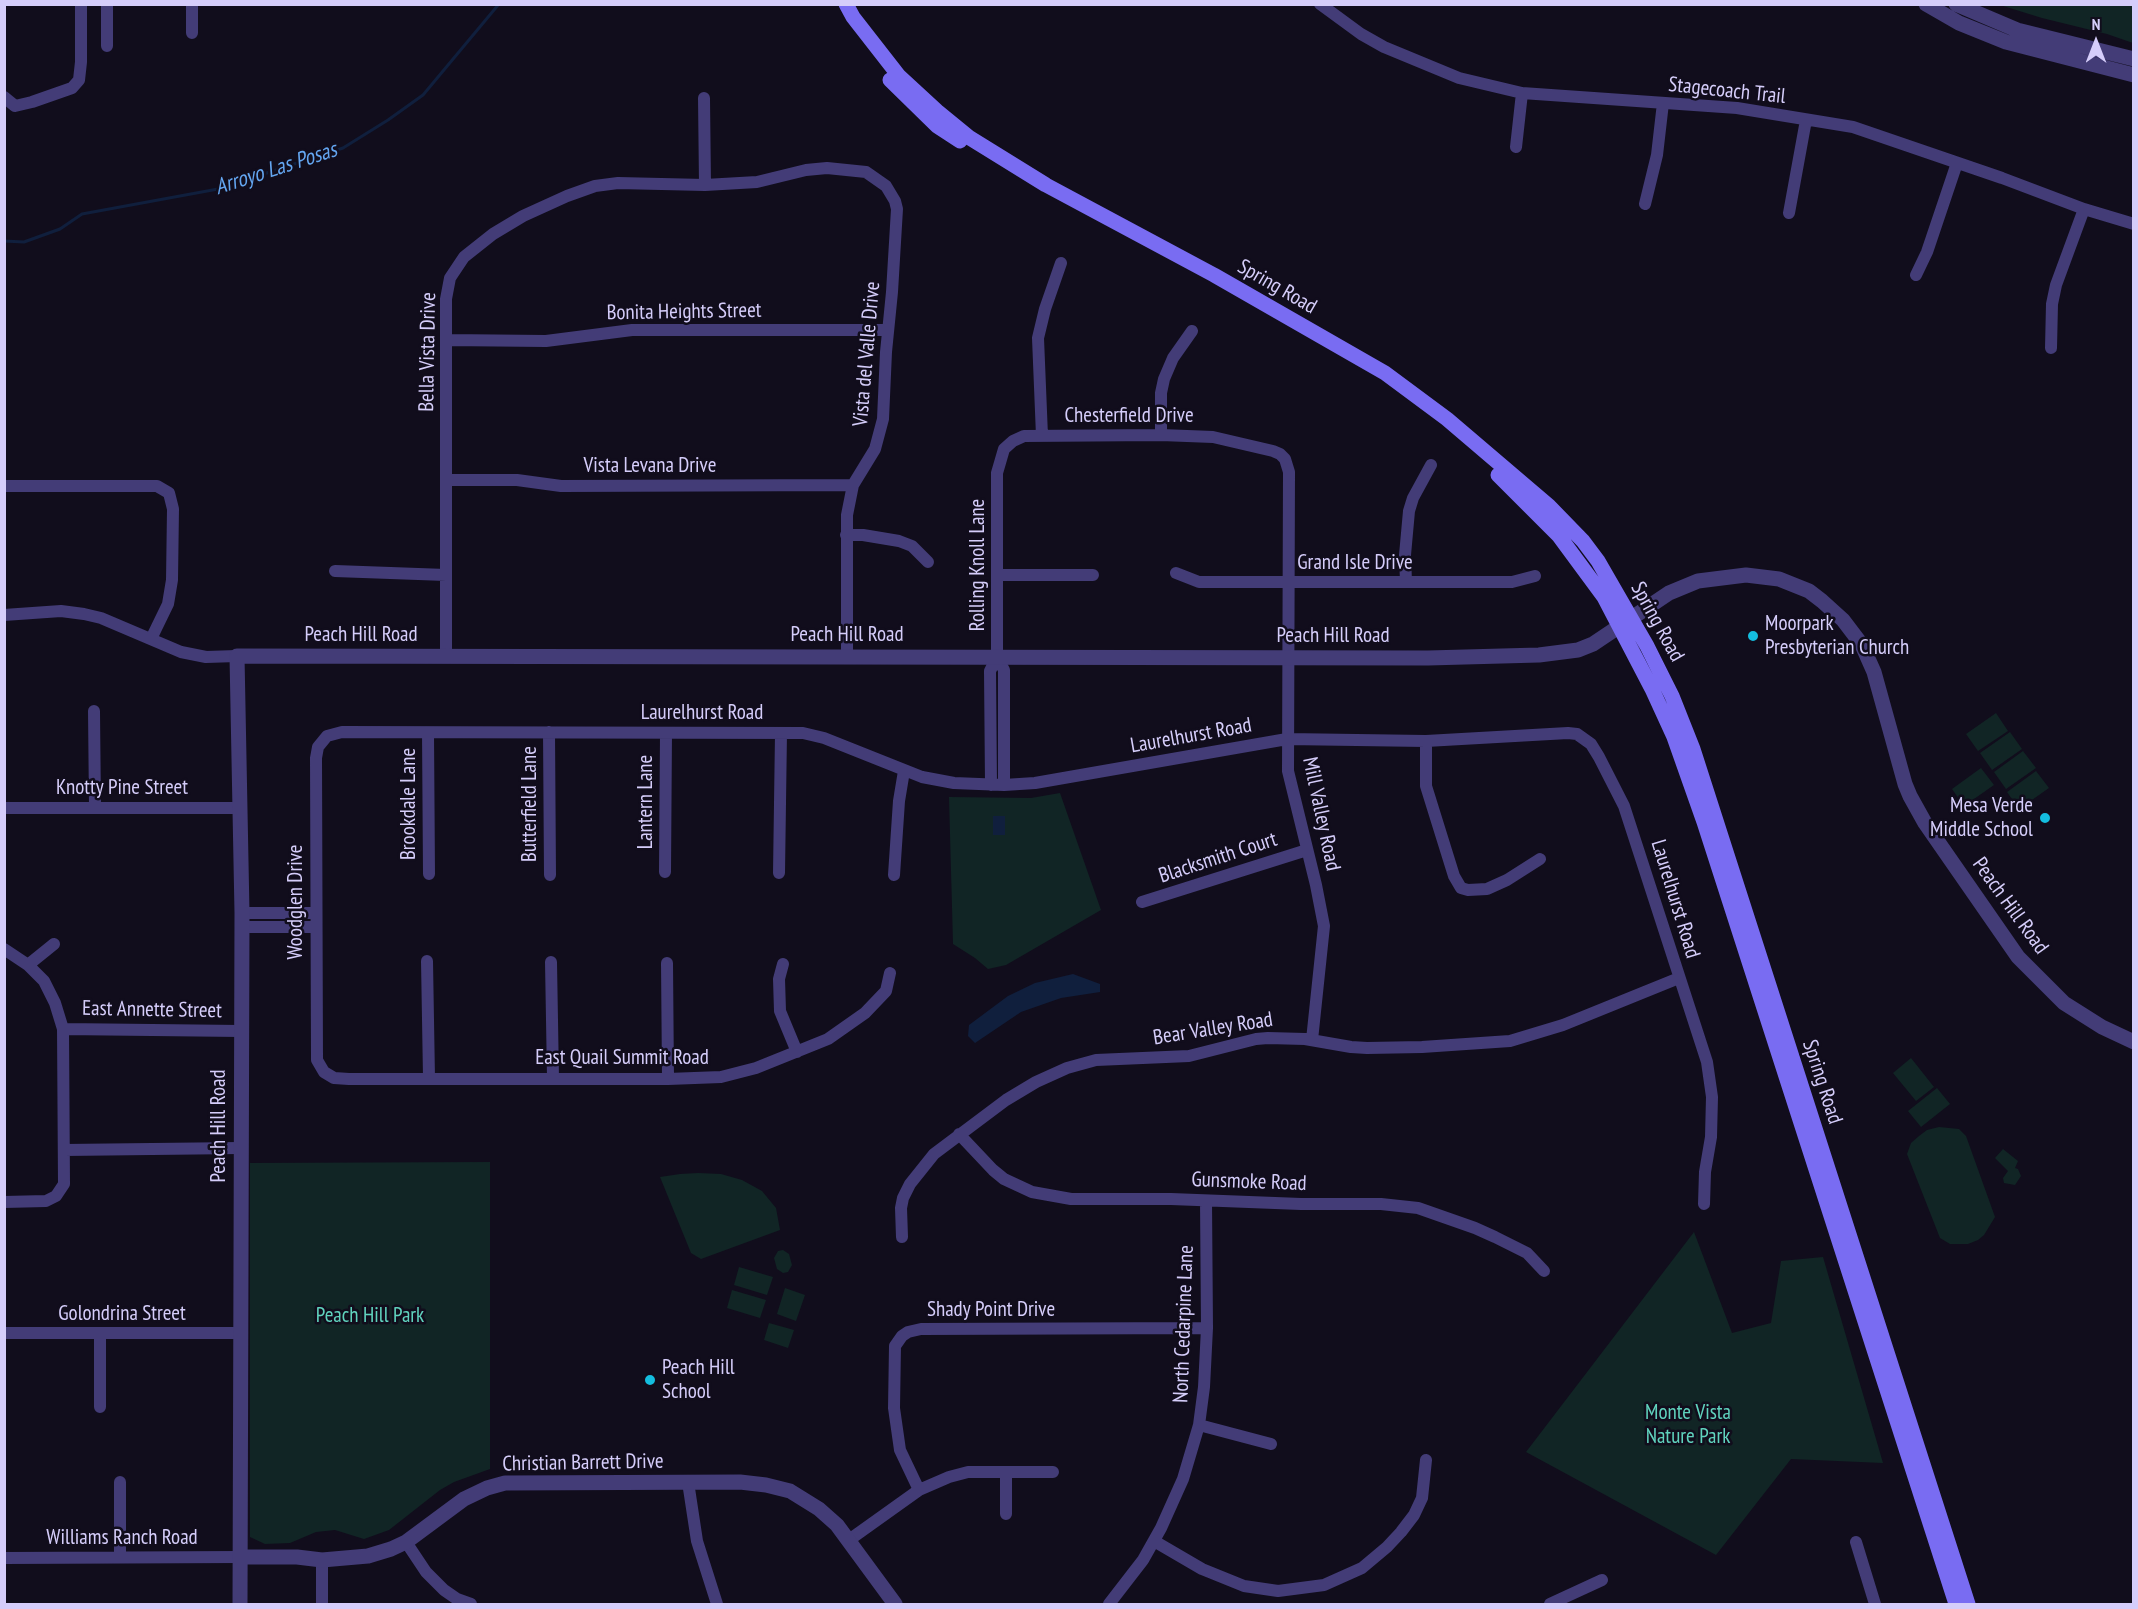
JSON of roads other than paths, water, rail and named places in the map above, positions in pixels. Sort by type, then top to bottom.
[{"type":"main road","name":"Spring Road","points":[[836,4],[864,48],[896,86],[937,126],[964,145],[1031,186],[1187,268],[1365,369],[1439,421],[1469,447],[1559,536],[1626,623],[1672,696],[1698,765],[1968,1605]]},
{"type":"main road","name":"Spring Road","points":[[846,4],[875,47],[899,76],[937,111],[985,148],[1046,186],[1162,247],[1385,373],[1420,397],[1549,506],[1598,561],[1626,623],[1688,776],[1956,1605]]},
{"type":"street","points":[[4,97],[15,106],[72,88],[78,80],[81,62],[81,4]]},
{"type":"street","points":[[107,4],[107,46]]},
{"type":"street","points":[[192,4],[192,33]]},
{"type":"street","name":"Stagecoach Trail","points":[[1320,4],[1361,34],[1414,61],[1459,78],[1522,93],[1737,108],[1831,123],[1863,130],[2084,209],[2133,224]]},
{"type":"street","points":[[1926,4],[1959,23],[2006,42],[2133,75]]},
{"type":"street","points":[[1956,4],[2017,30],[2133,59]]},
{"type":"street","points":[[1516,147],[1522,93]]},
{"type":"street","points":[[704,98],[705,185]]},
{"type":"street","points":[[1645,204],[1657,155],[1663,104]]},
{"type":"street","points":[[1789,213],[1806,120]]},
{"type":"street","points":[[1916,274],[1928,252],[1958,163]]},
{"type":"street","name":"Bella Vista Drive","points":[[446,657],[446,299],[450,278],[464,257],[493,234],[523,216],[595,186],[618,183],[705,185],[757,182],[806,170],[827,168]]},
{"type":"street","name":"Vista del Valle Drive","points":[[827,168],[866,172],[886,186],[896,201],[897,217],[881,428],[874,449],[853,485],[847,515],[848,656]]},
{"type":"street","points":[[2050,348],[2052,304],[2056,285],[2084,209]]},
{"type":"street","points":[[1042,436],[1038,338],[1045,309],[1061,263]]},
{"type":"street","name":"Bonita Heights Street","points":[[446,340],[546,341],[632,330],[888,330]]},
{"type":"street","points":[[1161,435],[1161,393],[1164,379],[1173,358],[1192,331]]},
{"type":"street","name":"Chesterfield Drive","points":[[997,473],[1001,456],[1009,444],[1020,437],[1161,435],[1213,437],[1280,454]]},
{"type":"street","name":"Mill Valley Road","points":[[1280,454],[1285,459],[1289,472],[1288,771],[1324,926],[1312,1040]]},
{"type":"street","points":[[1406,582],[1408,511],[1431,465]]},
{"type":"street","name":"Rolling Knoll Lane","points":[[991,785],[990,672],[997,657],[997,473]]},
{"type":"street","name":"Vista Levana Drive","points":[[447,480],[517,480],[561,486],[853,485]]},
{"type":"street","points":[[4,486],[157,486],[169,493],[173,509],[172,580],[168,604],[151,639]]},
{"type":"street","points":[[846,535],[863,534],[899,541],[912,546],[928,562]]},
{"type":"street","points":[[334,571],[446,575]]},
{"type":"street","name":"Grand Isle Drive","points":[[1176,573],[1199,582],[1512,582],[1535,576]]},
{"type":"street","points":[[997,575],[1093,575]]},
{"type":"street","name":"Peach Hill Road","points":[[240,1605],[242,920],[237,656],[1428,658],[1562,653],[1593,644],[1669,593],[1684,586],[1729,576],[1746,575],[1779,579],[1809,591],[1822,601],[1843,620],[1862,645],[1874,672],[1907,790],[1925,823],[2018,957],[2047,988],[2083,1016],[2133,1042]]},
{"type":"street","points":[[4,615],[61,611],[84,614],[101,618],[181,652],[206,657],[237,656]]},
{"type":"street","name":"Rolling Knoll Lane","points":[[997,657],[1004,670],[1004,785]]},
{"type":"street","points":[[94,711],[95,808]]},
{"type":"street","name":"Laurelhurst Road","points":[[323,738],[342,732],[803,733],[824,738],[904,771],[942,782],[1004,785],[1035,783],[1287,739],[1426,741],[1568,733],[1582,736],[1591,744],[1607,770],[1624,806],[1695,1022],[1711,1080],[1711,1137],[1705,1172],[1704,1204]]},
{"type":"street","name":"Butterfield Lane","points":[[549,732],[550,875]]},
{"type":"street","name":"Brookdale Lane","points":[[428,733],[429,874]]},
{"type":"street","name":"Lantern Lane","points":[[665,872],[666,733]]},
{"type":"street","points":[[779,873],[781,733]]},
{"type":"street","name":"Woodglen Drive","points":[[319,1067],[315,1029],[316,758],[323,738]]},
{"type":"street","points":[[1426,741],[1426,786],[1454,876],[1461,888],[1474,891],[1487,889],[1507,880],[1540,859]]},
{"type":"street","points":[[894,876],[899,801],[904,771]]},
{"type":"street","name":"Knotty Pine Street","points":[[4,808],[239,808]]},
{"type":"street","name":"Blacksmith Court","points":[[1142,902],[1307,850]]},
{"type":"street","points":[[242,920],[316,913]]},
{"type":"street","points":[[242,920],[316,927]]},
{"type":"street","points":[[28,965],[54,944]]},
{"type":"street","points":[[4,949],[28,965],[44,981],[55,1003],[63,1029],[64,1150],[64,1184],[56,1196],[45,1201],[4,1202]]},
{"type":"street","points":[[427,962],[429,1078]]},
{"type":"street","points":[[551,962],[553,1078]]},
{"type":"street","points":[[668,963],[668,1079]]},
{"type":"street","points":[[783,963],[779,979],[780,1011],[797,1052]]},
{"type":"street","name":"East Quail Summit Road","points":[[319,1067],[329,1076],[349,1079],[706,1079],[756,1068],[828,1039],[865,1013],[886,991],[890,973]]},
{"type":"street","name":"Bear Valley Road","points":[[902,1238],[903,1198],[909,1184],[934,1154],[1006,1100],[1036,1082],[1081,1063],[1096,1060],[1189,1056],[1256,1039],[1312,1040],[1367,1048],[1510,1041],[1563,1025],[1679,978]]},
{"type":"street","name":"East Annette Street","points":[[63,1029],[240,1031]]},
{"type":"street","name":"Gunsmoke Road","points":[[960,1134],[1004,1179],[1032,1192],[1071,1199],[1381,1204],[1418,1208],[1474,1228],[1527,1253],[1544,1271]]},
{"type":"street","points":[[64,1150],[240,1148]]},
{"type":"street","name":"North Cedarpine Lane","points":[[1109,1605],[1155,1541],[1183,1479],[1199,1425],[1204,1387],[1207,1328],[1206,1201]]},
{"type":"street","name":"Shady Point Drive","points":[[919,1490],[900,1450],[894,1408],[896,1346],[902,1336],[908,1332],[921,1329],[1207,1328]]},
{"type":"street","name":"Golondrina Street","points":[[4,1333],[240,1333]]},
{"type":"street","points":[[100,1334],[100,1407]]},
{"type":"street","points":[[1199,1425],[1271,1444]]},
{"type":"street","points":[[1155,1541],[1202,1569],[1244,1586],[1289,1591],[1324,1585],[1362,1568],[1401,1532],[1422,1498],[1426,1460]]},
{"type":"street","points":[[849,1540],[919,1490],[949,1477],[968,1472],[1053,1472]]},
{"type":"street","points":[[1006,1472],[1006,1514]]},
{"type":"street","points":[[120,1482],[120,1557]]},
{"type":"street","points":[[688,1482],[697,1541],[717,1605]]},
{"type":"street","name":"Christian Barrett Drive","points":[[240,1557],[297,1557],[322,1560],[368,1556],[406,1542],[464,1499],[487,1488],[505,1483],[688,1482],[766,1485],[790,1491],[819,1509],[837,1525],[895,1605]]},
{"type":"street","points":[[406,1542],[426,1572],[444,1590],[471,1605]]},
{"type":"street","points":[[1856,1542],[1875,1605]]},
{"type":"street","name":"Williams Ranch Road","points":[[4,1558],[240,1557]]},
{"type":"street","points":[[322,1560],[322,1605]]},
{"type":"street","points":[[1550,1605],[1602,1580]]},
{"type":"water","points":[[993,816],[1005,816],[1005,835],[993,835]]},
{"type":"water","points":[[1073,974],[1100,984],[1100,992],[1061,998],[1021,1012],[975,1043],[968,1036],[969,1025],[1008,996],[1035,983]]},
{"type":"waterway","name":"Arroyo Las Posas","points":[[4,241],[24,242],[60,229],[82,214],[218,189],[343,148],[423,95],[499,4]]},
{"type":"place","name":"Moorpark Presbyterian Church","points":[[1753,636]]},
{"type":"place","name":"Mesa Verde Middle School","points":[[2045,818]]},
{"type":"place","name":"Peach Hill School","points":[[650,1380]]},
{"type":"park label","name":"Peach Hill Park","points":[[370,1316]]},
{"type":"park label","name":"Monte Vista Nature Park","points":[[1688,1425]]}]
